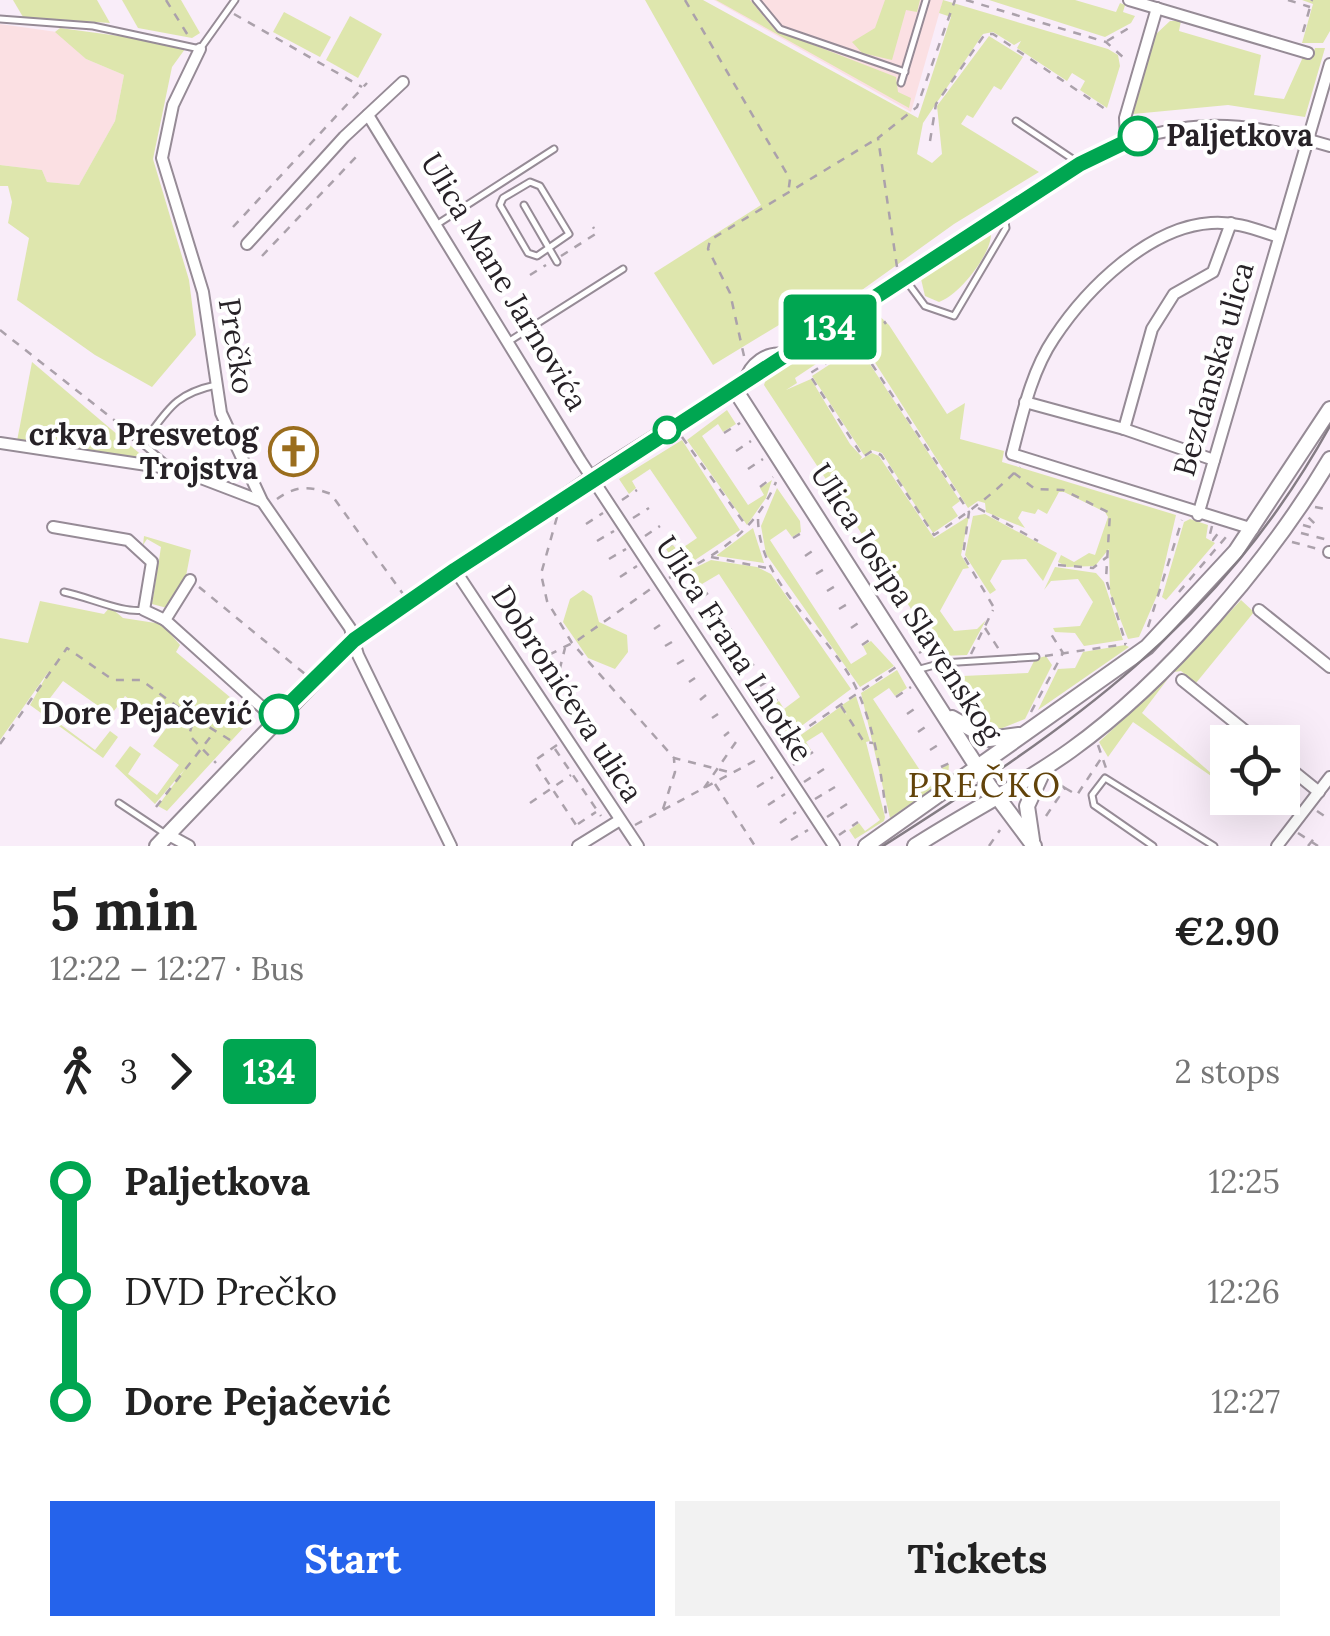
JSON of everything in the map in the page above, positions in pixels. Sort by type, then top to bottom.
[{"type":"street","points":[[1129,0],[1308,53]]},
{"type":"street","points":[[1126,140],[1125,118],[1157,8]]},
{"type":"street","name":"Prečko","points":[[198,48],[173,106],[162,158],[203,292],[221,413],[264,504],[354,640],[451,846]]},
{"type":"street","name":"Bezdanska ulica","points":[[1279,237],[1230,223],[1192,225],[1131,258],[1092,292],[1052,340],[1025,402],[1012,454],[1198,515],[1330,64]]},
{"type":"street","points":[[247,244],[403,82]]},
{"type":"street","name":"Ulica Mane Jarnovića","points":[[368,115],[593,478]]},
{"type":"street","points":[[162,840],[274,719],[354,640],[593,478],[1080,164],[1126,140],[1160,130],[1228,125],[1330,146]]},
{"type":"street","points":[[1124,428],[1152,329],[1174,294],[1213,272],[1230,223]]},
{"type":"street","name":"Ulica Josipa Slavenskog","points":[[738,385],[752,415],[978,769],[1034,846]]},
{"type":"street","points":[[1025,402],[1124,428],[1214,460]]},
{"type":"street","points":[[866,846],[978,769],[1031,723],[1147,647],[1253,528],[1330,409]]},
{"type":"street","points":[[0,442],[172,468],[264,504]]},
{"type":"street","points":[[914,846],[1045,768],[1102,725],[1197,632],[1265,553],[1330,460]]},
{"type":"street","name":"Ulica Frana Lhotke","points":[[593,478],[834,846]]},
{"type":"street","points":[[1198,515],[1253,528]]},
{"type":"street","points":[[53,527],[128,540],[141,551],[152,562],[144,610],[165,620],[274,719]]},
{"type":"street","name":"Dobronićeva ulica","points":[[455,570],[638,846]]},
{"type":"street","points":[[165,620],[190,580]]},
{"type":"street","points":[[1259,610],[1330,667]]},
{"type":"street","points":[[1182,680],[1238,725]]},
{"type":"street","points":[[938,704],[959,724],[989,739],[1031,723]]},
{"type":"street","points":[[1034,846],[1027,806],[1045,768]]},
{"type":"street","points":[[1300,777],[1319,792]]},
{"type":"street","points":[[1277,846],[1330,778]]},
{"type":"street","points":[[582,843],[620,820]]},
{"type":"street","points":[[162,840],[189,846]]},
{"type":"lane","points":[[0,19],[93,26],[198,48],[234,0]]},
{"type":"lane","points":[[756,0],[780,29],[904,72]]},
{"type":"lane","points":[[902,83],[926,0]]},
{"type":"lane","points":[[1016,121],[1080,164]]},
{"type":"lane","points":[[436,225],[554,148]]},
{"type":"lane","points":[[530,182],[540,186],[568,230],[568,238],[551,251],[537,256],[528,253],[500,209],[503,198],[530,182]]},
{"type":"lane","points":[[524,206],[556,260]]},
{"type":"lane","points":[[903,280],[925,306],[954,316],[1006,228],[1003,213]]},
{"type":"lane","points":[[508,342],[576,294],[624,269]]},
{"type":"lane","points":[[738,385],[747,368],[770,351],[788,353]]},
{"type":"lane","points":[[143,442],[176,399],[216,385]]},
{"type":"lane","points":[[123,427],[172,468]]},
{"type":"lane","points":[[64,592],[102,599],[121,611],[144,610]]},
{"type":"lane","points":[[915,670],[942,663],[1036,657]]},
{"type":"lane","points":[[1153,846],[1092,801],[1096,788],[1110,777],[1214,846]]},
{"type":"lane","points":[[119,803],[162,840]]},
{"type":"path","points":[[166,0],[198,48]]},
{"type":"path","points":[[685,0],[790,179],[788,195]]},
{"type":"path","points":[[747,368],[730,293],[708,244],[715,236],[878,138],[918,107],[954,0]]},
{"type":"path","points":[[966,0],[1106,42],[1124,58]]},
{"type":"path","points":[[1288,0],[1310,7]]},
{"type":"path","points":[[1303,32],[1312,0]]},
{"type":"path","points":[[228,9],[255,29],[363,88]]},
{"type":"path","points":[[1106,42],[1134,24]]},
{"type":"path","points":[[930,141],[936,104],[985,34],[993,34],[1108,111]]},
{"type":"path","points":[[233,227],[367,83]]},
{"type":"path","points":[[878,138],[903,280]]},
{"type":"path","points":[[262,256],[356,157]]},
{"type":"path","points":[[530,275],[597,233],[593,227]]},
{"type":"path","points":[[874,307],[886,324]]},
{"type":"path","points":[[0,330],[123,427]]},
{"type":"path","points":[[970,656],[993,608],[962,555],[969,512],[858,343],[809,374],[861,458],[872,451],[881,455],[934,535],[969,512],[977,507],[1021,466]]},
{"type":"path","points":[[724,433],[752,415]]},
{"type":"path","points":[[736,451],[764,432]]},
{"type":"path","points":[[682,437],[748,528]]},
{"type":"path","points":[[748,469],[775,450]]},
{"type":"path","points":[[760,486],[787,468]]},
{"type":"path","points":[[1014,473],[1040,491],[1064,490],[1106,509],[1112,526],[1106,579],[1126,644]]},
{"type":"path","points":[[669,578],[707,558],[748,528],[758,519],[776,482]]},
{"type":"path","points":[[264,504],[292,488],[314,488],[331,494],[404,595]]},
{"type":"path","points":[[977,507],[1038,541]]},
{"type":"path","points":[[1314,507],[1330,510]]},
{"type":"path","points":[[1144,638],[1184,514]]},
{"type":"path","points":[[558,516],[541,574],[548,601],[572,643],[674,758],[732,773]]},
{"type":"path","points":[[1303,525],[1312,528],[1315,524],[1306,516]]},
{"type":"path","points":[[758,519],[761,549],[858,692],[873,743],[887,823]]},
{"type":"path","points":[[1211,528],[1212,540],[1219,532]]},
{"type":"path","points":[[793,538],[802,532]]},
{"type":"path","points":[[1301,533],[1330,541]]},
{"type":"path","points":[[1174,598],[1226,537]]},
{"type":"path","points":[[1291,542],[1329,552]]},
{"type":"path","points":[[805,556],[814,550]]},
{"type":"path","points":[[1094,568],[1107,557]]},
{"type":"path","points":[[707,558],[773,569]]},
{"type":"path","points":[[1058,566],[1094,568],[1106,579]]},
{"type":"path","points":[[816,574],[826,568]]},
{"type":"path","points":[[190,580],[306,675]]},
{"type":"path","points":[[534,662],[572,643],[658,585]]},
{"type":"path","points":[[828,591],[838,585]]},
{"type":"path","points":[[692,592],[700,599],[708,594]]},
{"type":"path","points":[[1159,598],[1168,605]]},
{"type":"path","points":[[839,609],[849,603]]},
{"type":"path","points":[[714,614],[719,611]]},
{"type":"path","points":[[851,628],[861,621]]},
{"type":"path","points":[[654,629],[660,625]]},
{"type":"path","points":[[984,627],[1006,659]]},
{"type":"path","points":[[726,634],[732,630]]},
{"type":"path","points":[[1052,634],[1062,653]]},
{"type":"path","points":[[862,644],[872,638]]},
{"type":"path","points":[[666,646],[672,642]]},
{"type":"path","points":[[1036,657],[1133,643]]},
{"type":"path","points":[[560,686],[558,676],[565,646]]},
{"type":"path","points":[[918,654],[932,646]]},
{"type":"path","points":[[737,651],[743,647]]},
{"type":"path","points":[[0,744],[67,648],[114,680],[141,680],[194,719],[235,742]]},
{"type":"path","points":[[1031,723],[1062,653]]},
{"type":"path","points":[[677,664],[684,660]]},
{"type":"path","points":[[748,668],[754,664]]},
{"type":"path","points":[[778,748],[858,692],[915,670]]},
{"type":"path","points":[[896,697],[915,670]]},
{"type":"path","points":[[689,682],[696,678]]},
{"type":"path","points":[[760,686],[766,682]]},
{"type":"path","points":[[700,700],[706,696]]},
{"type":"path","points":[[771,704],[777,699]]},
{"type":"path","points":[[840,704],[864,742],[873,743]]},
{"type":"path","points":[[907,714],[921,705]]},
{"type":"path","points":[[765,708],[773,716]]},
{"type":"path","points":[[712,718],[718,714]]},
{"type":"path","points":[[194,719],[189,735],[217,764]]},
{"type":"path","points":[[918,732],[933,722]]},
{"type":"path","points":[[156,806],[215,731]]},
{"type":"path","points":[[724,736],[729,732]]},
{"type":"path","points":[[567,739],[534,760],[576,825],[582,843]]},
{"type":"path","points":[[704,788],[738,740]]},
{"type":"path","points":[[1096,740],[1110,777]]},
{"type":"path","points":[[930,750],[944,741]]},
{"type":"path","points":[[554,748],[610,826]]},
{"type":"path","points":[[632,827],[766,755]]},
{"type":"path","points":[[1056,782],[1077,796],[1102,757]]},
{"type":"path","points":[[662,810],[675,772],[674,758]]},
{"type":"path","points":[[941,767],[954,761]]},
{"type":"path","points":[[530,803],[584,766]]},
{"type":"path","points":[[714,783],[755,846]]},
{"type":"path","points":[[1046,816],[1065,788]]},
{"type":"path","points":[[576,825],[596,811]]},
{"type":"path","points":[[989,846],[1000,830]]},
{"type":"path","points":[[1316,836],[1310,844],[1318,846]]},
{"type":"shaded area","points":[[714,0],[943,0],[911,112]]},
{"type":"shaded area","points":[[0,24],[57,32],[86,59],[124,75],[115,121],[79,185],[47,182],[42,170],[0,165]]},
{"type":"green space","points":[[13,0],[97,0],[110,23],[23,17]]},
{"type":"green space","points":[[122,0],[181,0],[200,33],[192,38],[138,28]]},
{"type":"green space","points":[[645,0],[703,0],[918,118],[951,17],[939,13],[943,0],[1108,49],[1118,55],[1120,66],[1107,108],[1080,90],[1085,81],[1072,73],[1067,81],[1017,48],[1021,41],[1014,45],[993,32],[983,34],[923,123],[917,154],[932,163],[942,154],[937,106],[989,36],[1023,57],[1001,90],[994,86],[973,118],[967,115],[961,124],[1039,172],[954,224],[788,343],[779,325],[713,365],[654,273],[761,205]]},
{"type":"green space","points":[[716,0],[750,0],[775,30],[896,77],[898,92],[911,98],[909,108]]},
{"type":"green space","points":[[885,0],[920,0],[917,12],[906,10],[892,60],[862,53],[852,42],[875,28]]},
{"type":"green space","points":[[989,0],[1075,0],[1116,12],[1120,3],[1125,5],[1123,12],[1135,16],[1131,23],[1105,37]]},
{"type":"green space","points":[[1302,0],[1330,0],[1330,31],[1323,43],[1302,43],[1313,4]]},
{"type":"green space","points":[[284,12],[331,37],[320,57],[273,32]]},
{"type":"green space","points":[[350,16],[382,34],[358,78],[326,60]]},
{"type":"green space","points":[[1170,21],[1181,21],[1179,31],[1261,55],[1254,95],[1284,99],[1303,57],[1311,60],[1315,48],[1325,48],[1305,117],[1228,105],[1133,114],[1155,35]]},
{"type":"green space","points":[[60,28],[156,41],[185,49],[172,67],[153,159],[189,280],[196,335],[152,387],[95,355],[17,300],[29,238],[8,223],[12,202],[8,186],[0,186],[0,165],[42,170],[47,182],[79,185],[115,121],[124,75],[86,59],[55,32]]},
{"type":"green space","points":[[991,233],[980,262],[956,291],[939,302],[925,296],[921,279]]},
{"type":"green space","points":[[873,310],[889,325],[947,414],[965,403],[960,439],[1004,451],[1002,462],[1176,515],[1158,593],[1139,637],[1128,639],[1110,593],[1109,549],[1095,566],[1067,567],[1058,562],[1061,555],[1074,562],[1089,553],[1095,555],[1108,517],[1105,512],[1064,492],[1059,492],[1047,514],[1038,509],[1035,514],[1022,511],[1018,518],[1025,528],[986,512],[985,503],[978,501],[968,508],[858,336],[795,378],[797,383],[786,390],[811,379],[862,457],[860,460],[872,453],[879,456],[934,538],[969,516],[961,555],[969,568],[963,569],[940,611],[954,631],[977,629],[986,620],[967,655],[942,656],[764,385],[766,379]]},
{"type":"green space","points":[[858,346],[960,501],[952,507],[958,516],[933,533],[882,453],[872,450],[864,455],[812,376]]},
{"type":"green space","points":[[32,362],[145,458],[17,441]]},
{"type":"green space","points":[[727,410],[736,424],[723,432],[718,424],[702,436],[748,505],[764,495],[760,488],[772,480],[766,498],[747,525],[687,440]]},
{"type":"green space","points":[[682,440],[740,530],[680,570],[666,549],[673,545],[678,551],[697,538],[650,469],[632,481],[636,488],[629,494],[619,479]]},
{"type":"green space","points":[[777,488],[800,521],[801,532],[792,537],[786,529],[770,540],[851,664],[867,654],[863,646],[871,641],[894,666],[860,687],[766,554],[761,526]]},
{"type":"green space","points":[[985,514],[1057,553],[1043,581],[1026,559],[1002,560],[990,581],[996,590],[990,594],[965,555],[973,516]]},
{"type":"green space","points":[[1190,519],[1208,525],[1206,538],[1215,543],[1166,600],[1162,597],[1184,522]]},
{"type":"green space","points":[[753,528],[764,563],[717,556],[717,555]]},
{"type":"green space","points":[[144,536],[191,550],[186,576],[167,608],[152,604],[161,547],[147,539],[143,545]]},
{"type":"green space","points":[[711,560],[757,567],[771,574],[851,689],[788,736],[773,705],[779,701],[784,709],[800,697],[719,574],[702,584],[707,592],[702,595],[682,574]]},
{"type":"green space","points":[[1055,567],[1096,573],[1104,582],[1123,640],[1084,646],[1075,633],[1055,632],[1053,628],[1080,626],[1093,602],[1078,579],[1051,581],[1044,590]]},
{"type":"green space","points":[[583,590],[592,596],[599,622],[627,635],[628,652],[615,669],[588,658],[563,622],[570,599]]},
{"type":"green space","points":[[1241,600],[1254,612],[1196,683],[1181,671],[1174,672]]},
{"type":"green space","points":[[40,601],[104,614],[110,607],[123,618],[162,624],[180,645],[176,652],[249,713],[240,722],[244,727],[167,811],[158,806],[185,769],[155,804],[115,766],[130,746],[141,754],[128,774],[157,795],[179,765],[153,746],[167,727],[125,696],[111,715],[63,681],[41,710],[95,750],[110,731],[118,737],[103,758],[30,705],[49,671],[0,740],[0,638],[28,643]]},
{"type":"green space","points":[[1129,647],[1038,710],[1058,669],[1075,668],[1083,652]]},
{"type":"green space","points":[[1046,656],[1052,665],[1025,719],[1000,729],[986,724],[949,668],[963,676],[1028,673],[1035,659]]},
{"type":"green space","points":[[897,670],[907,688],[895,696],[889,688],[873,699],[931,787],[947,777],[942,768],[949,764],[948,778],[890,818],[861,693]]},
{"type":"green space","points":[[1170,676],[1142,713],[1210,775],[1133,722],[1108,757],[1099,742]]},
{"type":"green space","points":[[856,696],[870,741],[866,742],[885,817],[855,839],[849,830],[859,823],[865,831],[880,820],[822,732],[806,742],[811,750],[800,757],[791,742],[840,707],[847,715],[842,705]]},
{"type":"tram line","points":[[883,846],[1016,758],[1135,666],[1240,559],[1287,497],[1330,426]]},
{"type":"bus line","name":"134","points":[[279,714],[354,640],[455,570],[1080,164],[1138,136]]},
{"type":"place","name":"Paljetkova","points":[[1138,136]]},
{"type":"place","name":"crkva Presvetog Trojstva","points":[[293,452]]},
{"type":"place","name":"Dore Pejačević","points":[[279,714]]},
{"type":"district","name":"PREČKO","points":[[985,785]]}]
